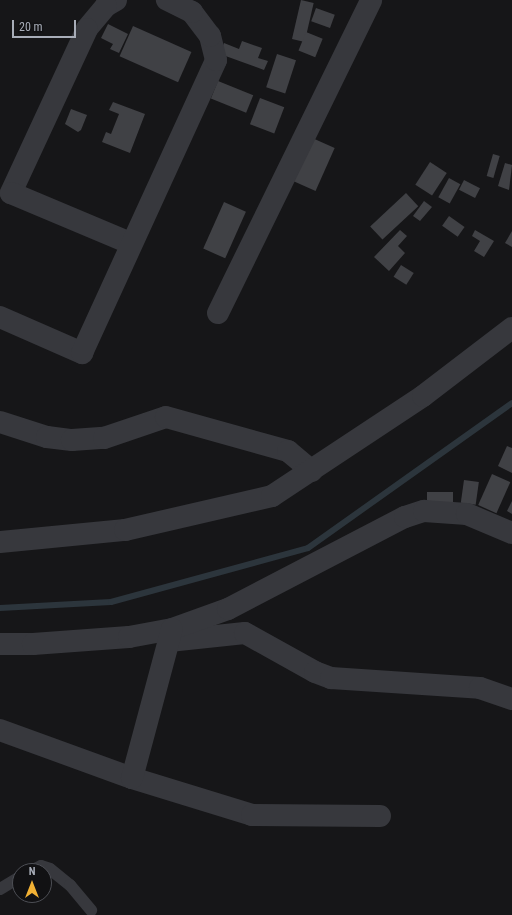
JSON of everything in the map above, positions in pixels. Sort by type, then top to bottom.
[{"type":"street","points":[[116,0],[106,6],[87,29],[11,193],[130,243]]},
{"type":"street","points":[[0,316],[82,353],[130,243],[216,60],[210,36],[191,6],[168,0]]},
{"type":"street","points":[[218,313],[371,0]]},
{"type":"street","points":[[0,542],[125,530],[203,514],[272,496],[312,472],[423,396],[512,328]]},
{"type":"street","points":[[0,422],[47,437],[72,440],[104,438],[166,417],[288,451],[312,472]]},
{"type":"street","points":[[170,635],[228,609],[405,517],[424,511],[467,514],[512,533]]},
{"type":"street","points":[[0,644],[33,644],[129,637],[245,633],[315,672],[331,678],[480,688],[512,699]]},
{"type":"street","points":[[132,778],[170,635]]},
{"type":"street","points":[[0,730],[132,778],[252,815],[380,816]]},
{"type":"lane","points":[[52,871],[70,885],[91,910]]},
{"type":"lane","points":[[0,889],[12,882]]},
{"type":"building","points":[[301,0],[314,3],[305,42],[292,39]]},
{"type":"building","points":[[316,8],[335,15],[330,28],[311,21]]},
{"type":"building","points":[[108,24],[128,34],[119,53],[110,49],[113,44],[101,38]]},
{"type":"building","points":[[133,26],[191,52],[178,82],[120,56]]},
{"type":"building","points":[[306,32],[323,39],[315,57],[299,51]]},
{"type":"building","points":[[242,41],[262,48],[258,58],[268,61],[264,70],[220,54],[224,43],[239,49]]},
{"type":"building","points":[[277,54],[296,60],[285,93],[266,87]]},
{"type":"building","points":[[218,81],[253,95],[246,113],[211,99]]},
{"type":"building","points":[[260,98],[284,107],[274,133],[250,124]]},
{"type":"building","points":[[113,102],[145,114],[130,153],[102,142],[106,132],[111,134],[119,114],[109,110]]},
{"type":"building","points":[[71,109],[87,115],[81,130],[78,132],[65,124]]},
{"type":"building","points":[[310,137],[335,148],[316,191],[291,180]]},
{"type":"building","points":[[493,154],[500,156],[493,178],[487,176]]},
{"type":"building","points":[[430,162],[447,173],[432,196],[415,185]]},
{"type":"building","points":[[505,163],[512,165],[509,190],[498,186]]},
{"type":"building","points":[[449,178],[460,184],[450,204],[438,197]]},
{"type":"building","points":[[464,180],[480,188],[475,198],[459,190]]},
{"type":"building","points":[[406,193],[418,206],[382,240],[370,226]]},
{"type":"building","points":[[424,201],[432,207],[420,221],[413,216]]},
{"type":"building","points":[[224,202],[246,212],[225,258],[203,249]]},
{"type":"building","points":[[449,216],[465,227],[458,237],[442,226]]},
{"type":"building","points":[[400,230],[407,236],[398,246],[405,253],[389,271],[374,257]]},
{"type":"building","points":[[475,230],[494,241],[484,257],[474,251],[480,241],[472,236]]},
{"type":"building","points":[[512,231],[512,247],[505,243]]},
{"type":"building","points":[[401,265],[414,273],[406,285],[394,277]]},
{"type":"building","points":[[507,446],[512,448],[512,473],[498,466]]},
{"type":"building","points":[[492,474],[510,482],[496,513],[478,505]]},
{"type":"building","points":[[464,480],[479,482],[476,505],[461,503]]},
{"type":"building","points":[[427,492],[453,492],[453,504],[427,504]]},
{"type":"building","points":[[512,501],[512,514],[507,511]]},
{"type":"waterway","points":[[0,608],[111,602],[308,548],[512,403]]}]
